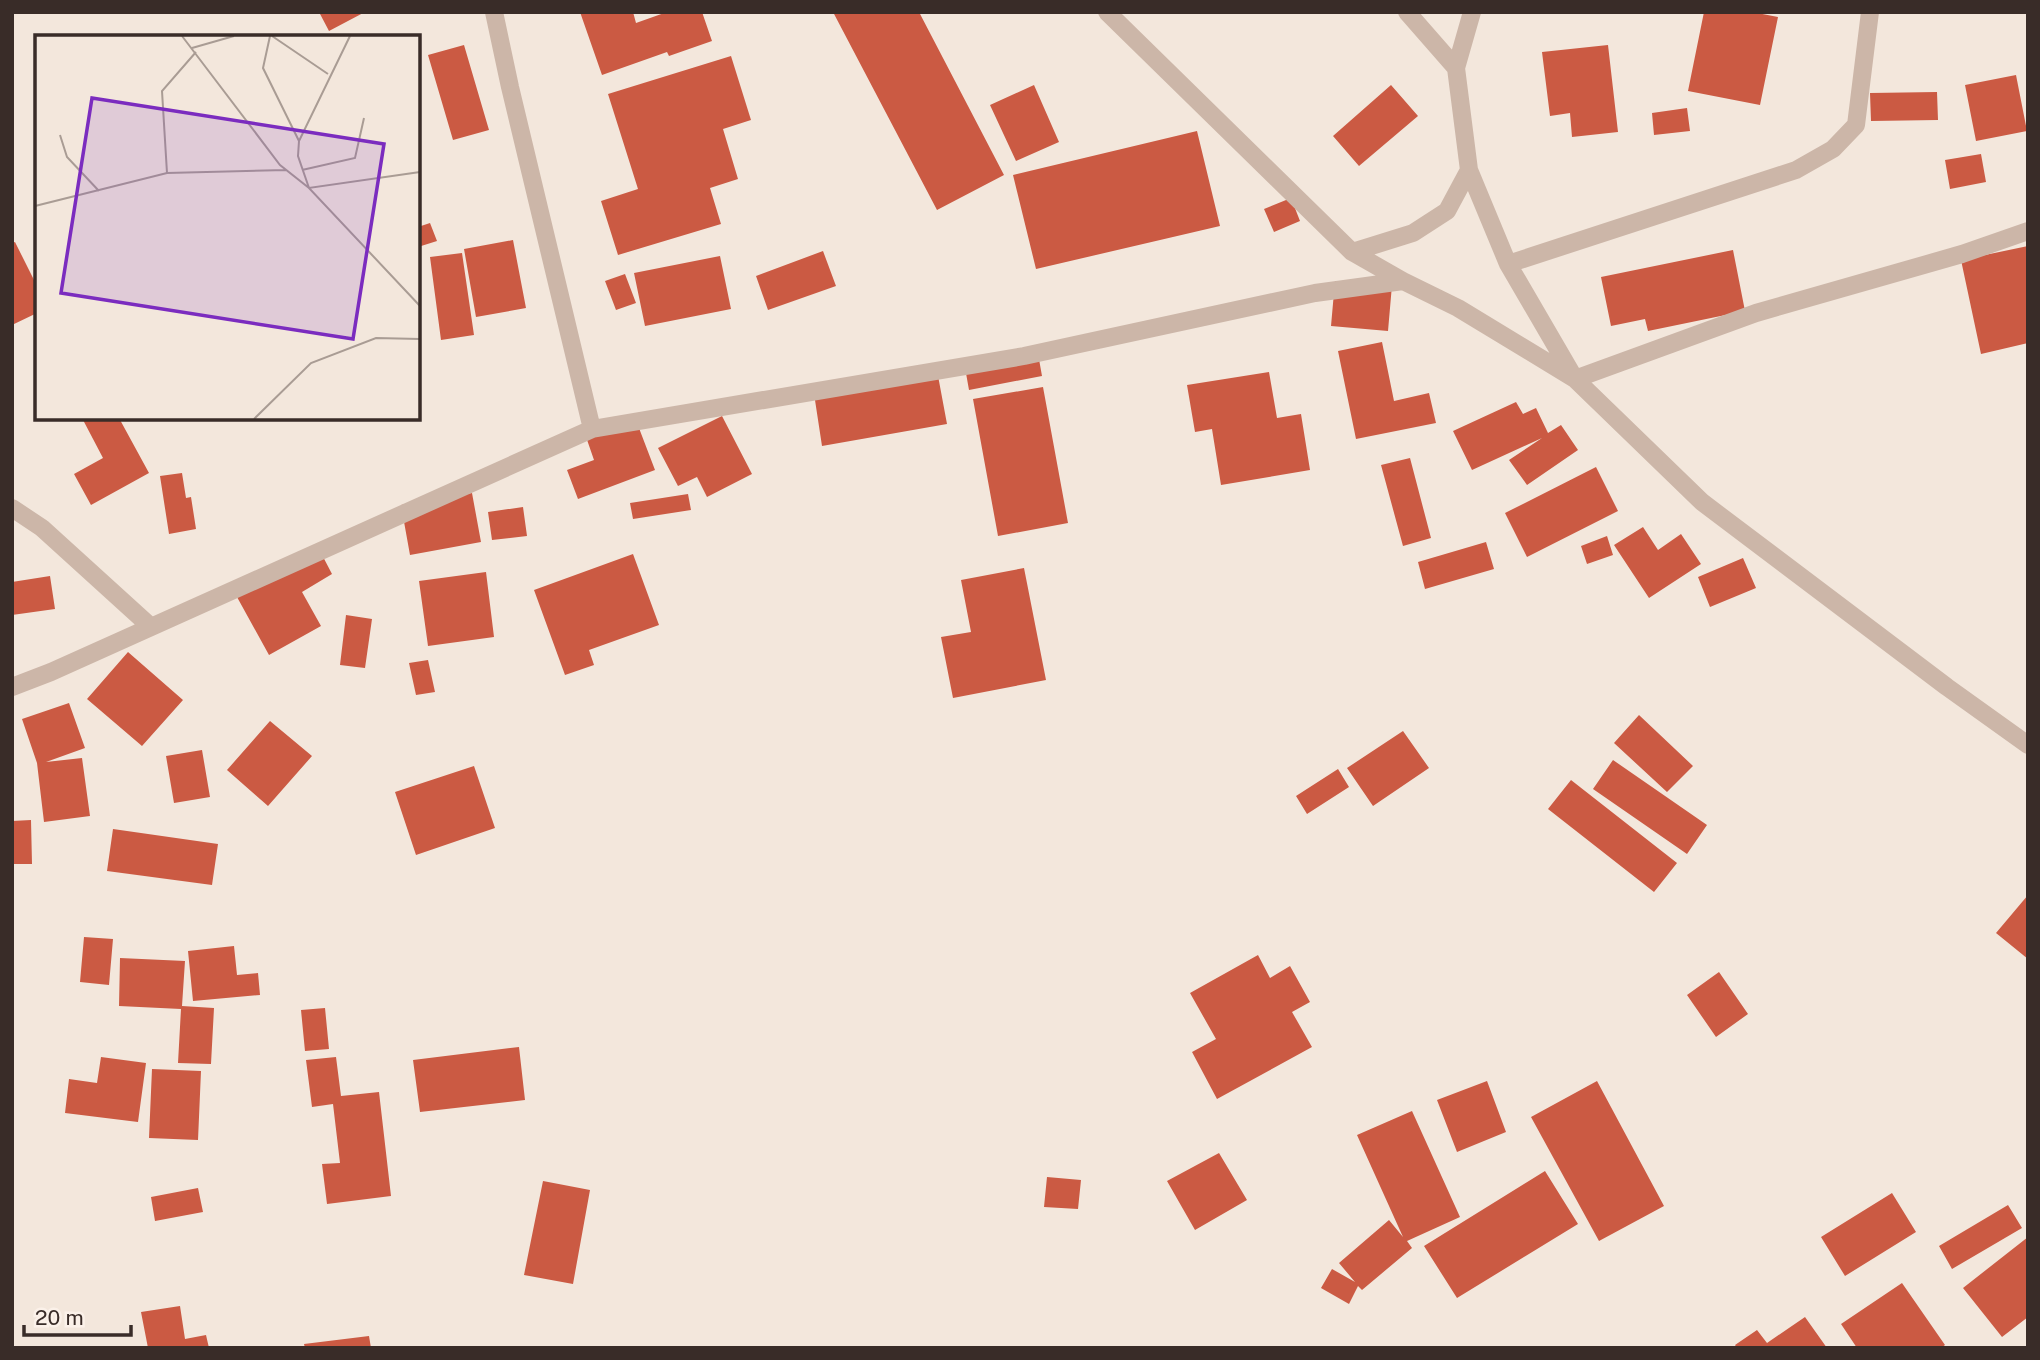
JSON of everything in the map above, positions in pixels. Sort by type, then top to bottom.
[{"type":"street","points":[[494,12],[592,429]]},
{"type":"street","points":[[1107,12],[1352,253],[1458,307],[1575,379],[1702,502],[2028,745]]},
{"type":"street","points":[[1407,12],[1456,68]]},
{"type":"street","points":[[1472,12],[1456,68],[1469,170],[1508,264],[1575,379]]},
{"type":"street","points":[[1508,264],[1796,170],[1833,149],[1856,125],[1870,12]]},
{"type":"street","points":[[1352,253],[1413,233],[1447,211],[1469,170]]},
{"type":"street","points":[[1575,379],[1756,313],[1962,254],[2028,231]]},
{"type":"street","points":[[12,687],[51,672],[592,429],[1024,356],[1315,293],[1403,281]]},
{"type":"street","points":[[12,508],[42,528],[151,627]]},
{"type":"building","points":[[319,12],[365,12],[329,31]]},
{"type":"building","points":[[580,12],[633,12],[636,23],[667,12],[702,12],[712,41],[669,56],[667,52],[602,75]]},
{"type":"building","points":[[833,12],[919,12],[1004,175],[937,210]]},
{"type":"building","points":[[1704,12],[1752,12],[1778,17],[1760,105],[1688,91]]},
{"type":"building","points":[[464,45],[489,130],[453,140],[428,55]]},
{"type":"building","points":[[1608,45],[1618,132],[1572,137],[1570,113],[1550,116],[1542,52]]},
{"type":"building","points":[[731,56],[751,120],[723,129],[738,179],[710,188],[721,224],[618,255],[601,201],[638,189],[608,94]]},
{"type":"building","points":[[2016,75],[2027,131],[1976,141],[1965,85]]},
{"type":"building","points":[[1034,85],[1059,142],[1016,161],[990,105]]},
{"type":"building","points":[[1391,85],[1418,116],[1359,166],[1333,136]]},
{"type":"building","points":[[1937,92],[1938,120],[1871,121],[1870,93]]},
{"type":"building","points":[[1687,108],[1690,131],[1654,135],[1652,113]]},
{"type":"building","points":[[1197,131],[1220,226],[1036,269],[1013,175]]},
{"type":"building","points":[[1981,154],[1986,182],[1950,189],[1945,160]]},
{"type":"building","points":[[1291,198],[1300,221],[1274,232],[1264,209]]},
{"type":"building","points":[[430,223],[437,241],[420,246],[420,226]]},
{"type":"building","points":[[513,240],[526,308],[476,317],[464,249]]},
{"type":"building","points":[[15,242],[35,282],[35,314],[12,325],[12,243]]},
{"type":"building","points":[[2028,246],[2028,343],[1981,354],[1961,260]]},
{"type":"building","points":[[1733,250],[1745,311],[1648,331],[1645,319],[1611,326],[1601,277]]},
{"type":"building","points":[[823,251],[836,286],[768,310],[756,276]]},
{"type":"building","points":[[462,253],[474,335],[441,340],[430,257]]},
{"type":"building","points":[[720,256],[731,309],[645,326],[634,273]]},
{"type":"building","points":[[625,274],[636,303],[616,310],[605,281]]},
{"type":"building","points":[[1335,281],[1392,285],[1388,331],[1331,326]]},
{"type":"building","points":[[1382,342],[1394,401],[1429,393],[1436,423],[1356,439],[1338,351]]},
{"type":"building","points":[[1037,348],[1042,376],[969,390],[964,362]]},
{"type":"building","points":[[936,365],[947,424],[822,446],[813,387]]},
{"type":"building","points":[[1269,372],[1277,418],[1301,414],[1310,470],[1221,485],[1212,429],[1195,432],[1187,385]]},
{"type":"building","points":[[1043,387],[1068,523],[998,536],[973,399]]},
{"type":"building","points":[[1516,402],[1523,414],[1536,408],[1548,433],[1561,425],[1578,450],[1527,485],[1509,460],[1542,438],[1472,470],[1453,431]]},
{"type":"building","points":[[634,415],[655,470],[578,499],[567,470],[594,460],[585,434]]},
{"type":"building","points":[[722,416],[752,474],[707,497],[697,477],[678,486],[658,448]]},
{"type":"building","points":[[83,420],[120,420],[149,473],[91,505],[74,474],[103,458]]},
{"type":"building","points":[[1410,458],[1431,538],[1403,546],[1381,465]]},
{"type":"building","points":[[1596,467],[1618,511],[1527,557],[1505,513]]},
{"type":"building","points":[[182,473],[186,498],[191,497],[196,529],[169,534],[160,476]]},
{"type":"building","points":[[472,493],[481,542],[410,555],[401,505]]},
{"type":"building","points":[[688,494],[691,510],[633,519],[630,503]]},
{"type":"building","points":[[523,507],[527,536],[492,540],[488,512]]},
{"type":"building","points":[[1643,527],[1658,550],[1681,534],[1701,564],[1649,598],[1614,545]]},
{"type":"building","points":[[1607,536],[1613,555],[1587,564],[1581,546]]},
{"type":"building","points":[[1486,542],[1494,569],[1425,589],[1418,562]]},
{"type":"building","points":[[320,551],[332,574],[302,592],[321,626],[269,655],[237,597]]},
{"type":"building","points":[[633,554],[659,625],[589,650],[594,665],[565,675],[534,590]]},
{"type":"building","points":[[1743,558],[1756,588],[1710,607],[1698,577]]},
{"type":"building","points":[[1024,568],[1046,680],[953,698],[941,637],[971,632],[961,580]]},
{"type":"building","points":[[486,572],[494,637],[428,646],[419,581]]},
{"type":"building","points":[[50,576],[55,609],[12,615],[12,582]]},
{"type":"building","points":[[346,615],[372,619],[365,668],[340,665]]},
{"type":"building","points":[[128,652],[183,700],[142,746],[87,699]]},
{"type":"building","points":[[428,660],[435,692],[416,695],[409,663]]},
{"type":"building","points":[[69,703],[85,748],[46,762],[82,758],[90,816],[44,822],[37,763],[22,719]]},
{"type":"building","points":[[1639,715],[1693,766],[1667,792],[1614,743]]},
{"type":"building","points":[[270,721],[312,756],[268,806],[227,770]]},
{"type":"building","points":[[1403,731],[1429,768],[1373,806],[1347,768]]},
{"type":"building","points":[[202,750],[210,797],[174,803],[166,756]]},
{"type":"building","points":[[1613,760],[1707,825],[1687,854],[1593,789]]},
{"type":"building","points":[[474,766],[495,828],[416,855],[395,792]]},
{"type":"building","points":[[1338,769],[1349,787],[1307,814],[1296,796]]},
{"type":"building","points":[[1571,780],[1677,863],[1654,892],[1548,809]]},
{"type":"building","points":[[31,820],[32,864],[12,864],[12,821]]},
{"type":"building","points":[[113,829],[218,844],[212,885],[107,871]]},
{"type":"building","points":[[2028,895],[2028,959],[1996,933]]},
{"type":"building","points":[[84,937],[113,939],[109,985],[80,982]]},
{"type":"building","points":[[234,946],[237,975],[258,973],[260,995],[193,1001],[188,951]]},
{"type":"building","points":[[1258,955],[1270,978],[1290,966],[1310,1002],[1292,1012],[1312,1047],[1217,1099],[1192,1052],[1216,1039],[1190,993]]},
{"type":"building","points":[[120,958],[185,961],[182,1006],[214,1008],[211,1064],[178,1063],[181,1009],[119,1006]]},
{"type":"building","points":[[1719,972],[1748,1014],[1716,1037],[1687,995]]},
{"type":"building","points":[[325,1008],[329,1049],[305,1051],[301,1010]]},
{"type":"building","points":[[519,1047],[525,1100],[420,1112],[413,1060]]},
{"type":"building","points":[[101,1057],[146,1063],[138,1122],[65,1113],[69,1079],[97,1083]]},
{"type":"building","points":[[336,1057],[341,1096],[379,1092],[391,1196],[327,1204],[322,1164],[340,1163],[333,1104],[312,1107],[306,1060]]},
{"type":"building","points":[[152,1069],[201,1071],[198,1140],[149,1138]]},
{"type":"building","points":[[1487,1081],[1506,1132],[1457,1152],[1437,1100]]},
{"type":"building","points":[[1597,1081],[1664,1206],[1599,1241],[1531,1117]]},
{"type":"building","points":[[1412,1111],[1460,1217],[1407,1241],[1412,1248],[1362,1290],[1358,1286],[1349,1304],[1321,1288],[1332,1269],[1355,1282],[1339,1263],[1389,1220],[1403,1237],[1357,1135]]},
{"type":"building","points":[[1219,1153],[1247,1200],[1195,1230],[1167,1181]]},
{"type":"building","points":[[1545,1171],[1578,1224],[1457,1298],[1424,1246]]},
{"type":"building","points":[[1047,1177],[1081,1180],[1078,1209],[1044,1207]]},
{"type":"building","points":[[543,1181],[590,1190],[573,1284],[524,1275]]},
{"type":"building","points":[[198,1188],[203,1212],[155,1221],[151,1197]]},
{"type":"building","points":[[1892,1193],[1916,1232],[1845,1276],[1821,1237]]},
{"type":"building","points":[[2008,1205],[2022,1228],[1952,1269],[1939,1246]]},
{"type":"building","points":[[2028,1237],[2028,1317],[2002,1337],[1963,1288]]},
{"type":"building","points":[[1902,1283],[1945,1345],[1941,1348],[1857,1348],[1841,1324]]},
{"type":"building","points":[[180,1306],[185,1339],[206,1335],[209,1348],[148,1348],[141,1312]]},
{"type":"building","points":[[1805,1317],[1827,1348],[1737,1348],[1735,1345],[1757,1330],[1767,1343]]},
{"type":"building","points":[[369,1336],[371,1348],[305,1348],[304,1344]]}]
